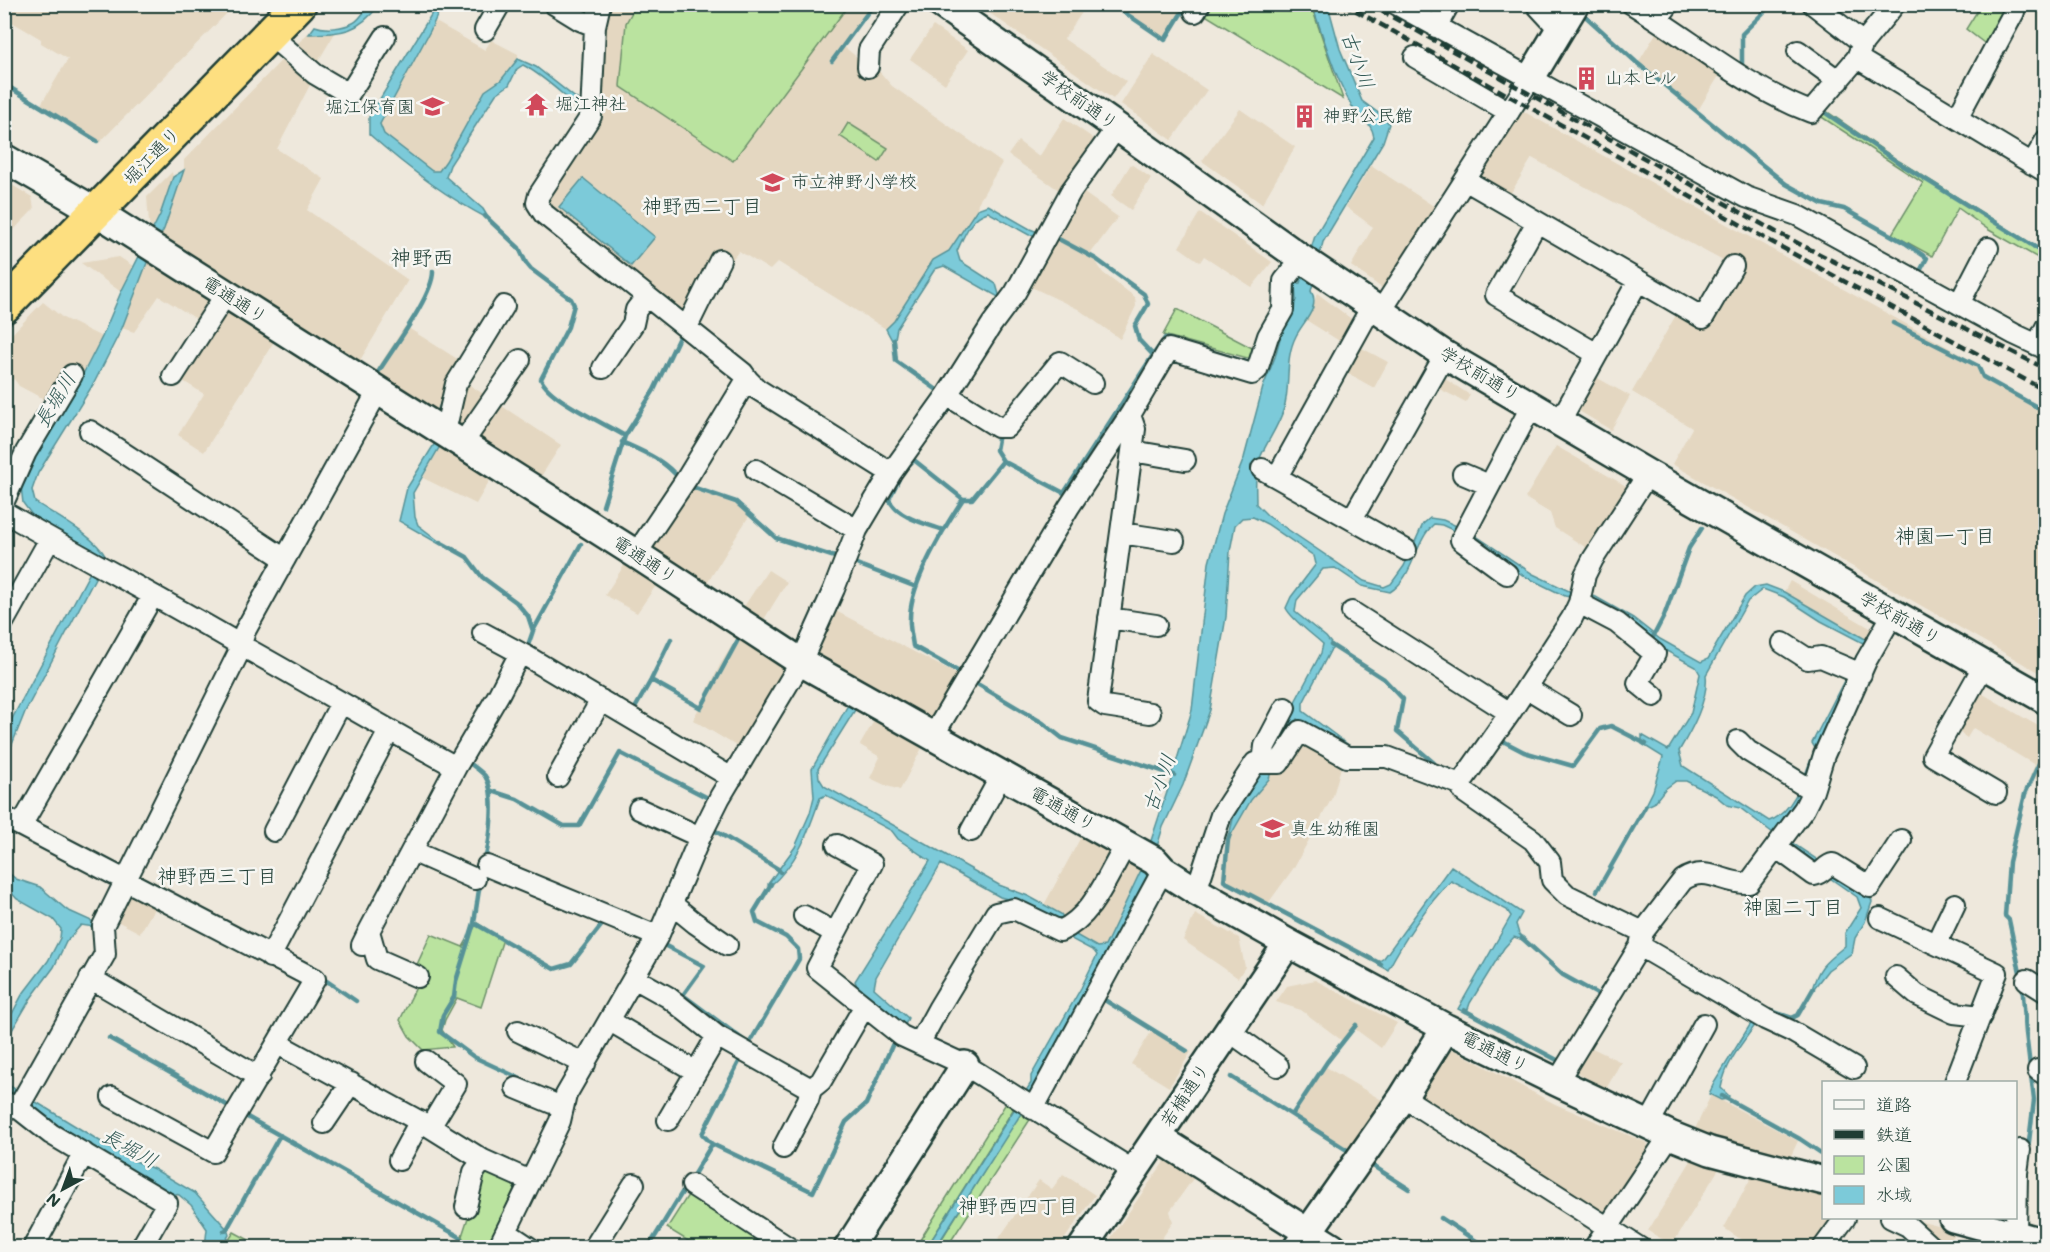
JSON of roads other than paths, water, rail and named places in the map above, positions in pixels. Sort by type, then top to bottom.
[{"type":"highway","name":"堀江通り","points":[[4,306],[88,206],[270,20],[299,4]]},
{"type":"highway","name":"堀江通り","points":[[4,277],[88,206]]},
{"type":"street","points":[[485,30],[500,4]]},
{"type":"street","points":[[554,4],[580,20],[595,26]]},
{"type":"street","points":[[600,4],[595,26],[591,116],[539,195],[537,203],[544,214],[743,373],[757,389],[891,473]]},
{"type":"street","points":[[868,67],[869,50],[899,4]]},
{"type":"street","name":"学校前通り","points":[[941,4],[1302,259],[1445,354],[1648,474],[2046,700]]},
{"type":"street","points":[[1396,4],[1746,197],[1797,215],[2041,347],[2046,327]]},
{"type":"street","points":[[1436,27],[1449,4]]},
{"type":"street","points":[[1536,4],[1560,30]]},
{"type":"street","points":[[1406,550],[1269,473],[1376,308],[1465,180],[1575,4]]},
{"type":"street","points":[[1632,4],[1663,12],[1734,73],[1782,101],[1811,111],[1839,81],[1895,4]]},
{"type":"street","points":[[1813,4],[1860,51],[1960,113],[2040,158]]},
{"type":"street","points":[[1960,113],[2014,12]]},
{"type":"street","points":[[270,20],[315,74],[349,94],[384,37]]},
{"type":"street","points":[[1798,51],[1839,81]]},
{"type":"street","points":[[1415,57],[1509,112]]},
{"type":"street","points":[[530,1248],[502,1240],[560,1121],[558,1104],[585,1064],[659,934],[700,837],[801,662],[857,530],[891,473],[947,395],[1014,293],[1071,191],[1117,127]]},
{"type":"street","name":"電通通り","points":[[4,158],[88,206],[636,554],[801,662],[1002,774],[1147,858],[1196,891],[1288,943],[1446,1028],[1659,1130],[1710,1151],[1822,1180]]},
{"type":"street","points":[[1465,180],[1703,318],[1733,267]]},
{"type":"street","points":[[1537,222],[1496,295],[1597,354]]},
{"type":"street","points":[[1959,304],[1988,248]]},
{"type":"street","points":[[933,736],[1069,507],[1130,415],[1169,350],[1252,374],[1259,366],[1268,336],[1283,310],[1284,281],[1302,259]]},
{"type":"street","points":[[687,327],[720,260]]},
{"type":"street","points":[[1560,421],[1638,281]]},
{"type":"street","points":[[173,376],[226,294]]},
{"type":"street","points":[[603,368],[633,324],[636,310],[647,296]]},
{"type":"street","points":[[504,306],[456,384],[447,423],[453,438],[520,360]]},
{"type":"street","points":[[1352,519],[1445,354]]},
{"type":"street","points":[[947,395],[998,427],[1007,427],[1060,362],[1093,383]]},
{"type":"street","points":[[4,501],[26,452],[72,375]]},
{"type":"street","points":[[636,554],[684,483],[742,386],[748,380]]},
{"type":"street","points":[[141,1248],[167,1203],[51,1134],[11,1105],[30,1086],[105,954],[103,926],[241,645],[245,631],[378,391]]},
{"type":"street","points":[[1507,574],[1464,533],[1532,405]]},
{"type":"street","points":[[1130,415],[1135,429],[1098,701],[1105,706],[1150,713]]},
{"type":"street","points":[[90,431],[285,559]]},
{"type":"street","points":[[1132,451],[1185,460]]},
{"type":"street","points":[[756,470],[857,530]]},
{"type":"street","points":[[1463,474],[1489,485]]},
{"type":"street","points":[[1460,784],[1527,688],[1572,618],[1593,559],[1648,474]]},
{"type":"street","points":[[4,512],[456,767]]},
{"type":"street","points":[[1121,533],[1174,541]]},
{"type":"street","points":[[4,621],[50,539]]},
{"type":"street","points":[[27,817],[152,597]]},
{"type":"street","points":[[1580,597],[1655,654],[1638,682],[1654,696]]},
{"type":"street","points":[[1352,612],[1510,713]]},
{"type":"street","points":[[1557,1082],[1642,939],[1683,880],[1691,875],[1703,873],[1740,884],[1749,884],[1804,809],[1806,787],[1824,755],[1855,671],[1866,661],[1893,614]]},
{"type":"street","points":[[1109,618],[1156,625]]},
{"type":"street","points":[[483,633],[732,778]]},
{"type":"street","points":[[1783,644],[1808,659],[1821,657],[1855,671]]},
{"type":"street","points":[[418,977],[377,959],[365,938],[456,767],[524,655]]},
{"type":"street","points":[[1984,665],[1933,756],[1996,793]]},
{"type":"street","points":[[1527,688],[1571,714]]},
{"type":"street","points":[[558,777],[601,700]]},
{"type":"street","points":[[274,831],[341,703]]},
{"type":"street","points":[[1271,763],[1265,746],[1285,708]]},
{"type":"street","points":[[270,957],[389,731]]},
{"type":"street","points":[[1196,891],[1221,815],[1255,763],[1271,763],[1299,731],[1347,757],[1387,758],[1460,784],[1464,792],[1533,840],[1550,862],[1552,880],[1567,895],[1642,939],[1760,1016],[1791,1030],[1854,1068]]},
{"type":"street","points":[[1738,741],[1748,751],[1806,787]]},
{"type":"street","points":[[971,831],[1002,774]]},
{"type":"street","points":[[639,809],[700,837]]},
{"type":"street","points":[[6,818],[315,979],[213,1152],[112,1097]]},
{"type":"street","points":[[1781,841],[1814,875],[1833,864],[1870,887],[1901,840]]},
{"type":"street","points":[[837,846],[872,864],[816,968],[902,1035],[965,1065],[1134,1171]]},
{"type":"street","points":[[412,851],[647,932],[659,934]]},
{"type":"street","points":[[919,1044],[996,913],[1014,909],[1066,928],[1080,919],[1104,886],[1147,858]]},
{"type":"street","points":[[1033,1109],[1147,858]]},
{"type":"street","points":[[1936,944],[1955,904]]},
{"type":"street","points":[[673,905],[728,945]]},
{"type":"street","points":[[804,916],[835,933]]},
{"type":"street","points":[[1880,918],[1997,972],[1956,1081]]},
{"type":"street","name":"若楠通り","points":[[1082,1248],[1288,943]]},
{"type":"street","points":[[1896,977],[1917,995],[1954,1013],[1981,1016]]},
{"type":"street","points":[[90,978],[259,1077]]},
{"type":"street","points":[[634,978],[668,997],[717,1036],[811,1089]]},
{"type":"street","points":[[2027,981],[2046,992]]},
{"type":"street","points":[[783,1148],[808,1100],[811,1089],[821,1081],[864,1007]]},
{"type":"street","points":[[610,1021],[695,1071]]},
{"type":"street","points":[[1594,1248],[1608,1227],[1659,1130],[1704,1024]]},
{"type":"street","points":[[1303,1240],[1403,1097],[1446,1028]]},
{"type":"street","points":[[518,1031],[585,1064]]},
{"type":"street","points":[[1228,1031],[1278,1066]]},
{"type":"street","points":[[668,1120],[717,1036]]},
{"type":"street","points":[[278,1044],[425,1124],[483,1160],[530,1181]]},
{"type":"street","points":[[399,1160],[456,1084],[426,1061]]},
{"type":"street","points":[[848,1248],[965,1065]]},
{"type":"street","points":[[324,1123],[351,1083]]},
{"type":"street","points":[[516,1088],[558,1104]]},
{"type":"street","points":[[1403,1097],[1640,1248]]},
{"type":"street","points":[[1158,1137],[1303,1240],[1333,1248]]},
{"type":"street","points":[[2017,1173],[2020,1150]]},
{"type":"street","points":[[33,1248],[84,1153]]},
{"type":"street","points":[[466,1207],[474,1172],[483,1160]]},
{"type":"street","points":[[594,1248],[634,1184]]},
{"type":"street","points":[[692,1185],[789,1248]]},
{"type":"street","points":[[1823,1248],[1844,1219]]},
{"type":"street","points":[[1893,1219],[1908,1226],[1932,1248]]},
{"type":"street","points":[[1957,1219],[2046,1243]]},
{"type":"street","points":[[2016,1219],[2016,1235]]},
{"type":"water","points":[[431,4],[442,5],[380,124],[384,134],[432,171],[439,171],[446,161],[485,91],[501,80],[518,59],[536,67],[583,104],[584,112],[547,81],[523,65],[517,69],[509,85],[496,94],[450,165],[446,177],[483,209],[489,219],[426,180],[369,134],[369,117],[431,15],[433,6]]},
{"type":"water","points":[[369,5],[379,5],[364,21],[348,30],[309,34],[315,26],[334,28],[356,22]]},
{"type":"water","points":[[1314,5],[1328,5],[1340,49],[1362,101],[1384,117],[1389,124],[1383,142],[1323,242],[1311,291],[1314,303],[1292,345],[1284,408],[1258,464],[1256,504],[1268,516],[1364,581],[1384,587],[1391,584],[1404,566],[1423,524],[1430,518],[1443,520],[1470,532],[1533,574],[1569,591],[1596,597],[1633,618],[1660,639],[1701,662],[1708,659],[1745,596],[1755,587],[1766,585],[1784,592],[1867,640],[1867,643],[1863,643],[1821,621],[1784,597],[1763,589],[1748,601],[1706,675],[1702,704],[1679,751],[1683,766],[1769,821],[1778,817],[1793,800],[1815,748],[1812,743],[1846,677],[1851,676],[1789,841],[1869,894],[1872,902],[1865,922],[1855,938],[1852,953],[1828,970],[1811,992],[1823,966],[1845,946],[1845,933],[1861,908],[1857,897],[1788,849],[1773,833],[1740,808],[1727,805],[1716,796],[1686,781],[1676,781],[1665,789],[1654,803],[1645,807],[1653,791],[1663,757],[1642,744],[1642,735],[1668,750],[1691,713],[1700,674],[1696,667],[1652,643],[1594,602],[1565,596],[1524,576],[1472,539],[1442,525],[1434,524],[1422,540],[1404,578],[1390,592],[1362,586],[1335,568],[1323,569],[1297,600],[1295,612],[1326,637],[1334,647],[1303,703],[1303,711],[1350,746],[1337,742],[1297,719],[1275,756],[1269,779],[1251,800],[1228,840],[1233,819],[1247,789],[1264,769],[1288,715],[1321,653],[1323,644],[1297,622],[1286,608],[1291,597],[1316,564],[1314,556],[1267,524],[1253,517],[1242,518],[1235,525],[1230,551],[1226,617],[1210,710],[1183,785],[1163,827],[1144,882],[1146,888],[1038,1087],[936,1247],[927,1247],[1031,1083],[1031,1076],[1097,955],[1094,951],[1073,940],[1056,920],[1021,903],[1000,897],[941,864],[876,977],[874,988],[908,1018],[905,1025],[902,1025],[860,994],[855,981],[930,861],[898,839],[892,831],[826,795],[820,798],[806,836],[795,857],[769,887],[768,884],[795,847],[810,813],[814,797],[812,769],[848,705],[855,710],[818,769],[819,778],[824,786],[999,885],[1028,896],[1061,914],[1074,934],[1097,947],[1105,946],[1142,868],[1192,710],[1209,563],[1222,514],[1244,458],[1263,387],[1275,357],[1283,327],[1296,300],[1295,284],[1300,283],[1315,236],[1374,137],[1371,127],[1353,108],[1341,85],[1314,11]]},
{"type":"water","points":[[184,170],[164,229],[148,260],[122,328],[94,383],[38,473],[32,490],[35,502],[84,534],[106,557],[25,712],[5,762],[5,732],[97,559],[94,553],[32,515],[23,503],[21,486],[27,468],[81,378],[102,337],[121,292],[160,215],[173,177]]},
{"type":"water","points":[[583,178],[655,237],[631,266],[559,207]]},
{"type":"water","points":[[988,205],[1043,234],[1029,235],[988,212],[982,214],[969,227],[957,251],[960,261],[996,284],[1000,298],[944,266],[935,269],[897,328],[894,344],[886,329],[894,321],[933,260],[949,251],[977,209]]},
{"type":"water","points":[[443,396],[440,414],[440,446],[413,493],[418,525],[444,545],[441,545],[399,521],[407,488],[435,443],[437,412]]},
{"type":"water","points":[[1451,866],[1522,913],[1516,924],[1519,934],[1526,941],[1514,937],[1504,948],[1465,1013],[1458,1009],[1511,916],[1507,910],[1451,881],[1416,923],[1388,970],[1378,962],[1384,958]]},
{"type":"water","points":[[5,870],[16,879],[40,887],[67,910],[96,923],[94,927],[81,925],[66,942],[54,967],[31,998],[5,1042],[5,1027],[22,995],[48,961],[60,938],[61,929],[53,919],[17,899],[5,886]]},
{"type":"water","points":[[1753,1020],[1756,1024],[1735,1054],[1723,1079],[1721,1088],[1729,1096],[1728,1099],[1721,1100],[1709,1094]]},
{"type":"water","points":[[5,1083],[126,1157],[154,1169],[195,1193],[227,1229],[229,1235],[222,1247],[205,1247],[207,1229],[191,1205],[179,1195],[129,1173],[7,1094]]},
{"type":"waterway","points":[[832,61],[874,4]]},
{"type":"waterway","points":[[1112,4],[1165,40],[1187,4]]},
{"type":"waterway","points":[[1742,67],[1742,34],[1772,4]]},
{"type":"waterway","points":[[1582,13],[1636,62],[1786,184],[1822,204],[1844,209],[1927,258],[1919,273]]},
{"type":"waterway","points":[[4,84],[97,141]]},
{"type":"waterway","points":[[1821,110],[1899,163],[2046,254]]},
{"type":"waterway","points":[[485,216],[519,248],[531,269],[571,299],[574,305],[568,327],[541,379],[546,387],[566,403],[625,436]]},
{"type":"waterway","points":[[1053,236],[1096,259],[1144,294],[1148,304],[1135,326],[1139,340],[1153,355],[1165,338],[1175,341]]},
{"type":"waterway","points":[[379,371],[420,307],[432,281],[433,271]]},
{"type":"waterway","points":[[1893,323],[1978,366],[1983,377],[2046,412]]},
{"type":"waterway","points":[[603,506],[625,436],[654,390],[680,335]]},
{"type":"waterway","points":[[894,340],[896,361],[940,392],[942,389]]},
{"type":"waterway","points":[[1189,345],[1253,364]]},
{"type":"waterway","points":[[961,673],[913,646],[910,628],[911,604],[916,589],[929,556],[947,525],[963,499],[972,499],[1003,461],[1064,493],[1153,355]]},
{"type":"waterway","points":[[999,434],[996,450],[1003,461]]},
{"type":"waterway","points":[[622,442],[661,462],[680,480]]},
{"type":"waterway","points":[[905,469],[914,460],[963,499]]},
{"type":"waterway","points":[[899,479],[889,499],[898,511],[912,519],[943,530]]},
{"type":"waterway","points":[[689,486],[736,502],[776,538],[841,559]]},
{"type":"waterway","points":[[1652,639],[1664,616],[1689,548],[1702,528]]},
{"type":"waterway","points":[[440,542],[467,557],[482,577],[516,602],[528,616],[533,631]]},
{"type":"waterway","points":[[526,651],[533,631],[581,544]]},
{"type":"waterway","points":[[849,561],[916,587]]},
{"type":"waterway","points":[[631,709],[634,710],[651,680],[701,708],[739,638]]},
{"type":"waterway","points":[[651,680],[671,639]]},
{"type":"waterway","points":[[1331,645],[1384,679],[1403,699],[1397,731],[1434,763]]},
{"type":"waterway","name":"古小川","points":[[979,685],[1043,723],[1062,738],[1174,775]]},
{"type":"waterway","points":[[1503,741],[1524,752],[1573,766],[1600,729],[1611,726],[1646,744]]},
{"type":"waterway","points":[[2028,1150],[2034,1100],[2022,982],[2009,920],[2005,916],[2009,862],[2025,794],[2046,748]]},
{"type":"waterway","points":[[492,791],[517,799],[564,826],[579,826],[620,753],[710,799]]},
{"type":"waterway","points":[[468,759],[467,761],[485,776],[491,794],[489,841],[485,860]]},
{"type":"waterway","points":[[1597,891],[1645,807]]},
{"type":"waterway","points":[[716,825],[714,830],[780,872]]},
{"type":"waterway","points":[[1230,834],[1224,881],[1381,964]]},
{"type":"waterway","points":[[480,883],[474,923],[456,981],[454,997],[443,1015],[440,1032],[474,1057],[536,1086]]},
{"type":"waterway","points":[[662,944],[704,966],[683,995],[749,1044],[799,959],[798,949],[786,937],[757,922],[754,912],[771,884]]},
{"type":"waterway","points":[[474,923],[554,969],[571,964],[604,922]]},
{"type":"waterway","points":[[1522,938],[1563,975],[1599,995],[1602,989]]},
{"type":"waterway","points":[[321,977],[356,1001]]},
{"type":"waterway","points":[[1767,1011],[1792,1018],[1798,1015],[1813,989]]},
{"type":"waterway","points":[[1103,999],[1187,1051]]},
{"type":"waterway","points":[[1464,1010],[1559,1061]]},
{"type":"waterway","points":[[1347,1150],[1292,1115],[1327,1062],[1356,1025]]},
{"type":"waterway","points":[[109,1038],[232,1108]]},
{"type":"waterway","points":[[691,1179],[712,1144],[813,1192],[846,1122],[866,1104],[895,1039]]},
{"type":"waterway","points":[[712,1144],[702,1134],[740,1060]]},
{"type":"waterway","points":[[1231,1077],[1292,1115]]},
{"type":"waterway","points":[[1722,1096],[1822,1154]]},
{"type":"waterway","points":[[242,1114],[460,1237],[461,1248]]},
{"type":"waterway","points":[[224,1231],[280,1135]]},
{"type":"waterway","points":[[1370,1164],[1409,1189]]},
{"type":"waterway","points":[[648,1248],[686,1186]]},
{"type":"waterway","points":[[1441,1218],[1487,1248]]},
{"type":"railway","points":[[1344,4],[1770,241],[2046,391]]},
{"type":"railway","points":[[1369,4],[1776,232],[2046,369]]},
{"type":"place","name":"山本ビル","points":[[1587,78]]},
{"type":"place","name":"堀江神社","points":[[537,104]]},
{"type":"place","name":"堀江保育園","points":[[433,107]]},
{"type":"place","name":"神野公民館","points":[[1305,116]]},
{"type":"place","name":"市立神野小学校","points":[[773,182]]},
{"type":"place","name":"真生幼稚園","points":[[1272,829]]},
{"type":"district","name":"神野西二丁目","points":[[702,206]]},
{"type":"district","name":"神野西","points":[[422,258]]},
{"type":"district","name":"神園一丁目","points":[[1945,536]]},
{"type":"district","name":"神野西三丁目","points":[[217,876]]},
{"type":"district","name":"神園二丁目","points":[[1793,907]]},
{"type":"district","name":"神野西四丁目","points":[[1018,1206]]},
{"type":"water label","name":"長堀川","points":[[55,400]]},
{"type":"water label","name":"長堀川","points":[[130,1148]]}]
